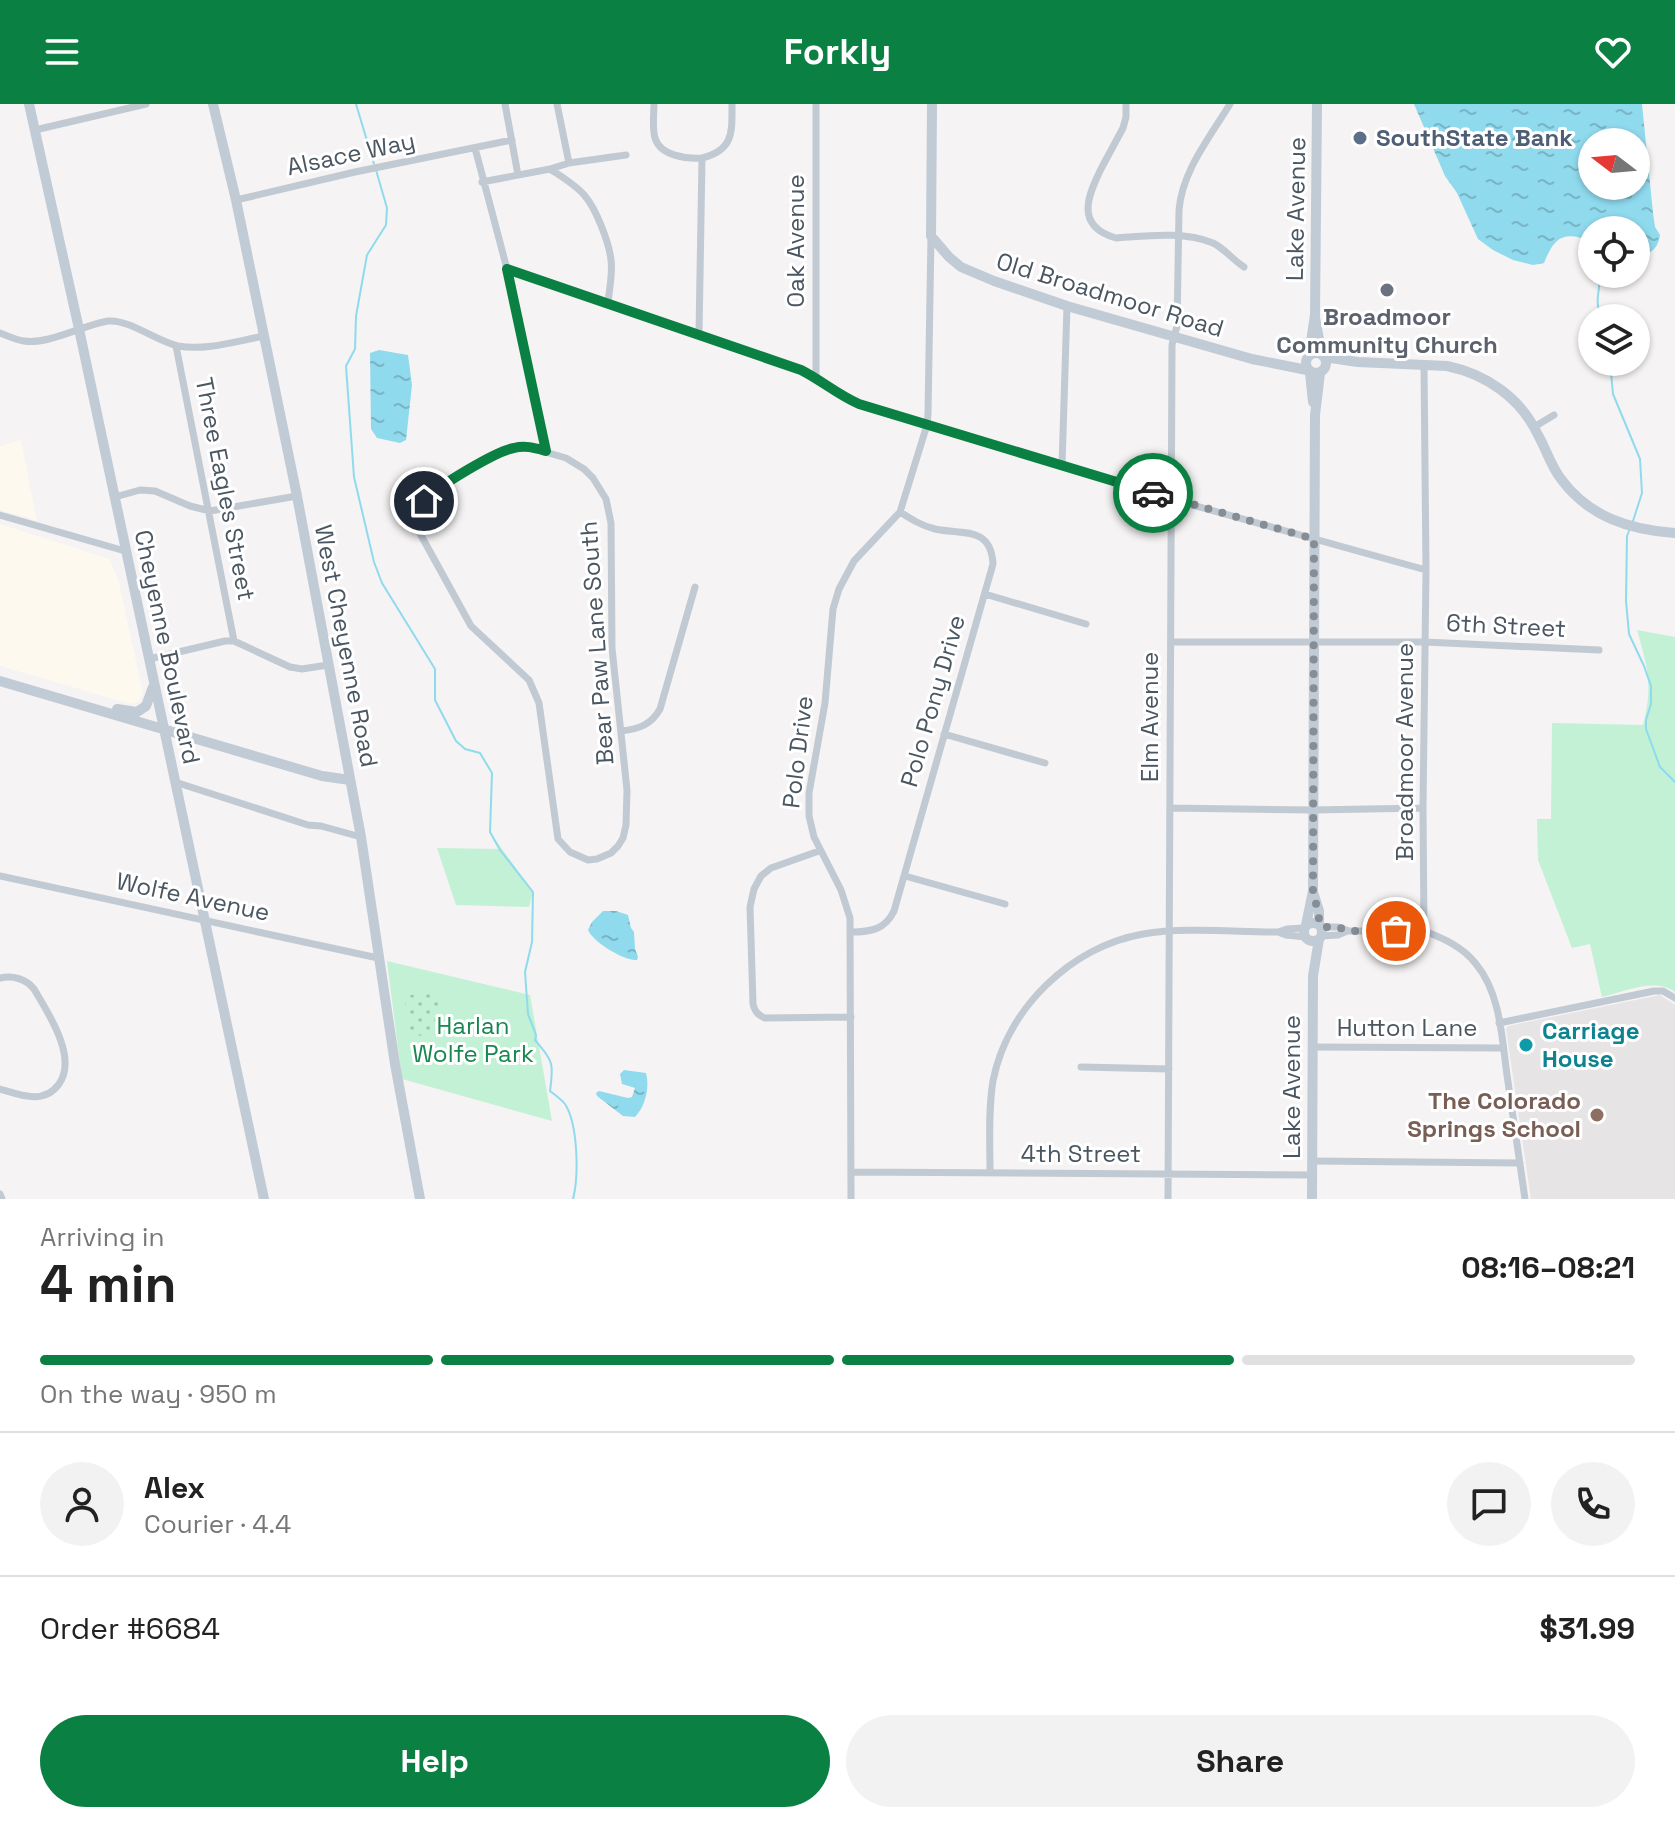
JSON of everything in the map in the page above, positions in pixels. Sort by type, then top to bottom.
[{"type":"main road","name":"Cheyenne Boulevard","points":[[29,104],[264,1199]]},
{"type":"main road","name":"West Cheyenne Road","points":[[213,104],[297,496],[361,837],[397,1077],[420,1199]]},
{"type":"main road","points":[[931,236],[932,104]]},
{"type":"main road","name":"Lake Avenue","points":[[1312,1199],[1313,932],[1319,911],[1313,891],[1315,415],[1311,396],[1317,104]]},
{"type":"main road","name":"Old Broadmoor Road","points":[[931,236],[949,257],[969,271],[994,281],[1067,306],[1252,359],[1313,366],[1358,362],[1458,368],[1492,384],[1516,402],[1534,427],[1561,480],[1585,504],[1617,522],[1642,530],[1675,533]]},
{"type":"main road","name":"Lake Avenue","points":[[1313,366],[1326,363],[1315,315]]},
{"type":"main road","name":"Old Broadmoor Road","points":[[1323,356],[1358,362]]},
{"type":"main road","points":[[0,681],[322,776],[350,780]]},
{"type":"main road","points":[[94,709],[104,706],[137,712],[146,706],[154,681]]},
{"type":"street","points":[[35,130],[146,104]]},
{"type":"street","points":[[505,104],[518,175]]},
{"type":"street","points":[[557,104],[569,163]]},
{"type":"street","points":[[654,104],[654,136],[657,143],[682,158],[702,158],[720,151],[732,131],[732,104]]},
{"type":"street","name":"Oak Avenue","points":[[816,104],[816,378]]},
{"type":"street","points":[[1126,104],[1123,128],[1091,190],[1087,203],[1089,218],[1100,230],[1116,238],[1179,236],[1198,239],[1213,244],[1244,267]]},
{"type":"street","name":"Elm Avenue","points":[[1168,1199],[1172,345],[1177,326],[1179,210],[1182,186],[1187,175],[1230,104]]},
{"type":"street","name":"Alsace Way","points":[[236,200],[398,162],[512,140]]},
{"type":"street","points":[[475,148],[507,269],[546,451]]},
{"type":"street","points":[[482,182],[569,163],[626,155]]},
{"type":"street","points":[[699,334],[702,158]]},
{"type":"street","points":[[550,169],[579,189],[594,211],[611,260],[608,304]]},
{"type":"street","name":"Polo Drive","points":[[851,1199],[851,932],[841,890],[819,851],[811,826],[809,793],[825,703],[835,599],[854,561],[900,512],[927,425],[931,236]]},
{"type":"street","points":[[507,269],[801,370],[859,404],[1171,499],[1426,570]]},
{"type":"street","points":[[1062,466],[1067,306]]},
{"type":"street","points":[[0,333],[30,341],[116,321],[176,346],[196,348],[264,336]]},
{"type":"street","name":"Three Eagles Street","points":[[176,346],[234,641]]},
{"type":"street","name":"Broadmoor Avenue","points":[[1424,364],[1424,931]]},
{"type":"street","points":[[1534,427],[1554,415]]},
{"type":"street","name":"Bear Paw Lane South","points":[[528,447],[546,451],[584,469],[600,489],[609,512],[612,539],[612,648],[627,790],[626,825],[618,846],[605,857],[588,860],[570,852],[558,839],[539,703],[533,686],[522,672],[471,626],[417,528],[420,506],[435,490],[504,450],[528,447]]},
{"type":"street","points":[[115,497],[140,490],[155,491],[210,511],[297,496]]},
{"type":"street","name":"Polo Pony Drive","points":[[851,932],[873,931],[891,918],[993,564],[985,541],[974,534],[927,527],[900,512]]},
{"type":"street","points":[[0,515],[125,551]]},
{"type":"street","points":[[621,731],[635,730],[649,724],[660,709],[695,587]]},
{"type":"street","points":[[985,594],[1086,624]]},
{"type":"street","points":[[149,659],[234,641],[290,667],[302,669],[328,665]]},
{"type":"street","name":"6th Street","points":[[1171,642],[1425,642],[1599,650]]},
{"type":"street","points":[[944,734],[1045,763]]},
{"type":"street","points":[[175,782],[308,825],[361,837]]},
{"type":"street","points":[[1170,808],[1423,808]]},
{"type":"street","points":[[819,851],[771,868],[756,882],[750,907],[754,1010],[765,1018],[851,1017]]},
{"type":"street","name":"Wolfe Avenue","points":[[0,876],[378,958]]},
{"type":"street","points":[[905,876],[1005,904]]},
{"type":"street","points":[[990,1173],[993,1081],[1002,1051],[1027,1007],[1051,980],[1079,959],[1126,938],[1170,931],[1278,932],[1287,929],[1338,935],[1349,931],[1424,931],[1450,942],[1468,955],[1477,964],[1491,991],[1499,1023],[1525,1199]]},
{"type":"street","points":[[0,978],[22,980],[34,989],[55,1026],[65,1063],[61,1081],[43,1096],[25,1096],[0,1089]]},
{"type":"street","name":"Hutton Lane","points":[[1499,1023],[1654,991],[1663,991],[1675,998]]},
{"type":"street","name":"Hutton Lane","points":[[1312,1047],[1502,1048]]},
{"type":"street","points":[[1081,1067],[1169,1069]]},
{"type":"street","points":[[1312,1161],[1520,1163]]},
{"type":"street","name":"4th Street","points":[[851,1172],[1312,1175]]},
{"type":"shaded area","points":[[21,440],[36,520],[0,510],[0,446]]},
{"type":"shaded area","points":[[0,524],[110,559],[119,583],[143,693],[139,702],[131,704],[0,666]]},
{"type":"shaded area","name":"The Colorado Springs School","points":[[1660,995],[1675,1005],[1675,1199],[1531,1199],[1506,1029],[1508,1026]]},
{"type":"green space","points":[[1637,630],[1675,637],[1675,992],[1649,986],[1602,997],[1590,944],[1572,948],[1538,860],[1537,819],[1551,819],[1552,723],[1643,725],[1648,677]]},
{"type":"green space","points":[[490,832],[533,892],[529,907],[456,905],[437,848],[499,849]]},
{"type":"green space","name":"Harlan Wolfe Park","points":[[387,961],[530,995],[552,1121],[402,1079]]},
{"type":"green space","points":[[441,994],[443,1035],[407,1036],[405,995]]},
{"type":"water","points":[[1414,104],[1642,104],[1644,128],[1578,128],[1578,200],[1650,200],[1650,183],[1659,240],[1650,252],[1650,216],[1578,216],[1578,238],[1568,236],[1557,241],[1544,263],[1533,265],[1513,260],[1478,239],[1457,193],[1445,176]]},
{"type":"water","points":[[379,350],[408,355],[412,385],[406,440],[400,443],[377,438],[371,429],[370,353]]},
{"type":"water","points":[[603,911],[628,915],[634,932],[637,960],[617,954],[591,935],[588,930],[592,922]]},
{"type":"water","points":[[624,1070],[646,1073],[646,1097],[635,1117],[623,1116],[596,1093],[632,1097],[635,1088],[622,1084],[620,1074]]},
{"type":"waterway","points":[[356,104],[374,164]]},
{"type":"waterway","points":[[376,170],[387,208],[386,225],[367,255],[356,316],[355,349],[346,366],[354,477],[382,583],[435,669],[435,700],[456,741],[465,749],[480,753],[492,773],[490,832],[533,892],[532,942],[525,972],[528,1014],[535,1040],[551,1063],[550,1091],[565,1104],[573,1124],[577,1164],[573,1199]]},
{"type":"waterway","points":[[1598,304],[1599,288]]},
{"type":"waterway","points":[[1611,376],[1613,394],[1640,459],[1642,493],[1633,521]]},
{"type":"waterway","points":[[1629,531],[1626,601],[1629,634],[1651,686],[1646,729],[1660,767],[1675,782]]},
{"type":"way so far","points":[[1153,493],[1314,539],[1313,891],[1319,924],[1349,931],[1396,931]]},
{"type":"place","name":"SouthState Bank","points":[[1360,138]]},
{"type":"place","name":"Broadmoor Community Church","points":[[1387,290]]},
{"type":"place","name":"Carriage House","points":[[1526,1045]]},
{"type":"place","name":"The Colorado Springs School","points":[[1597,1115]]},
{"type":"route","points":[[424,501],[435,490],[504,450],[528,447],[546,451],[507,269],[801,370],[859,404],[1153,493]]}]
